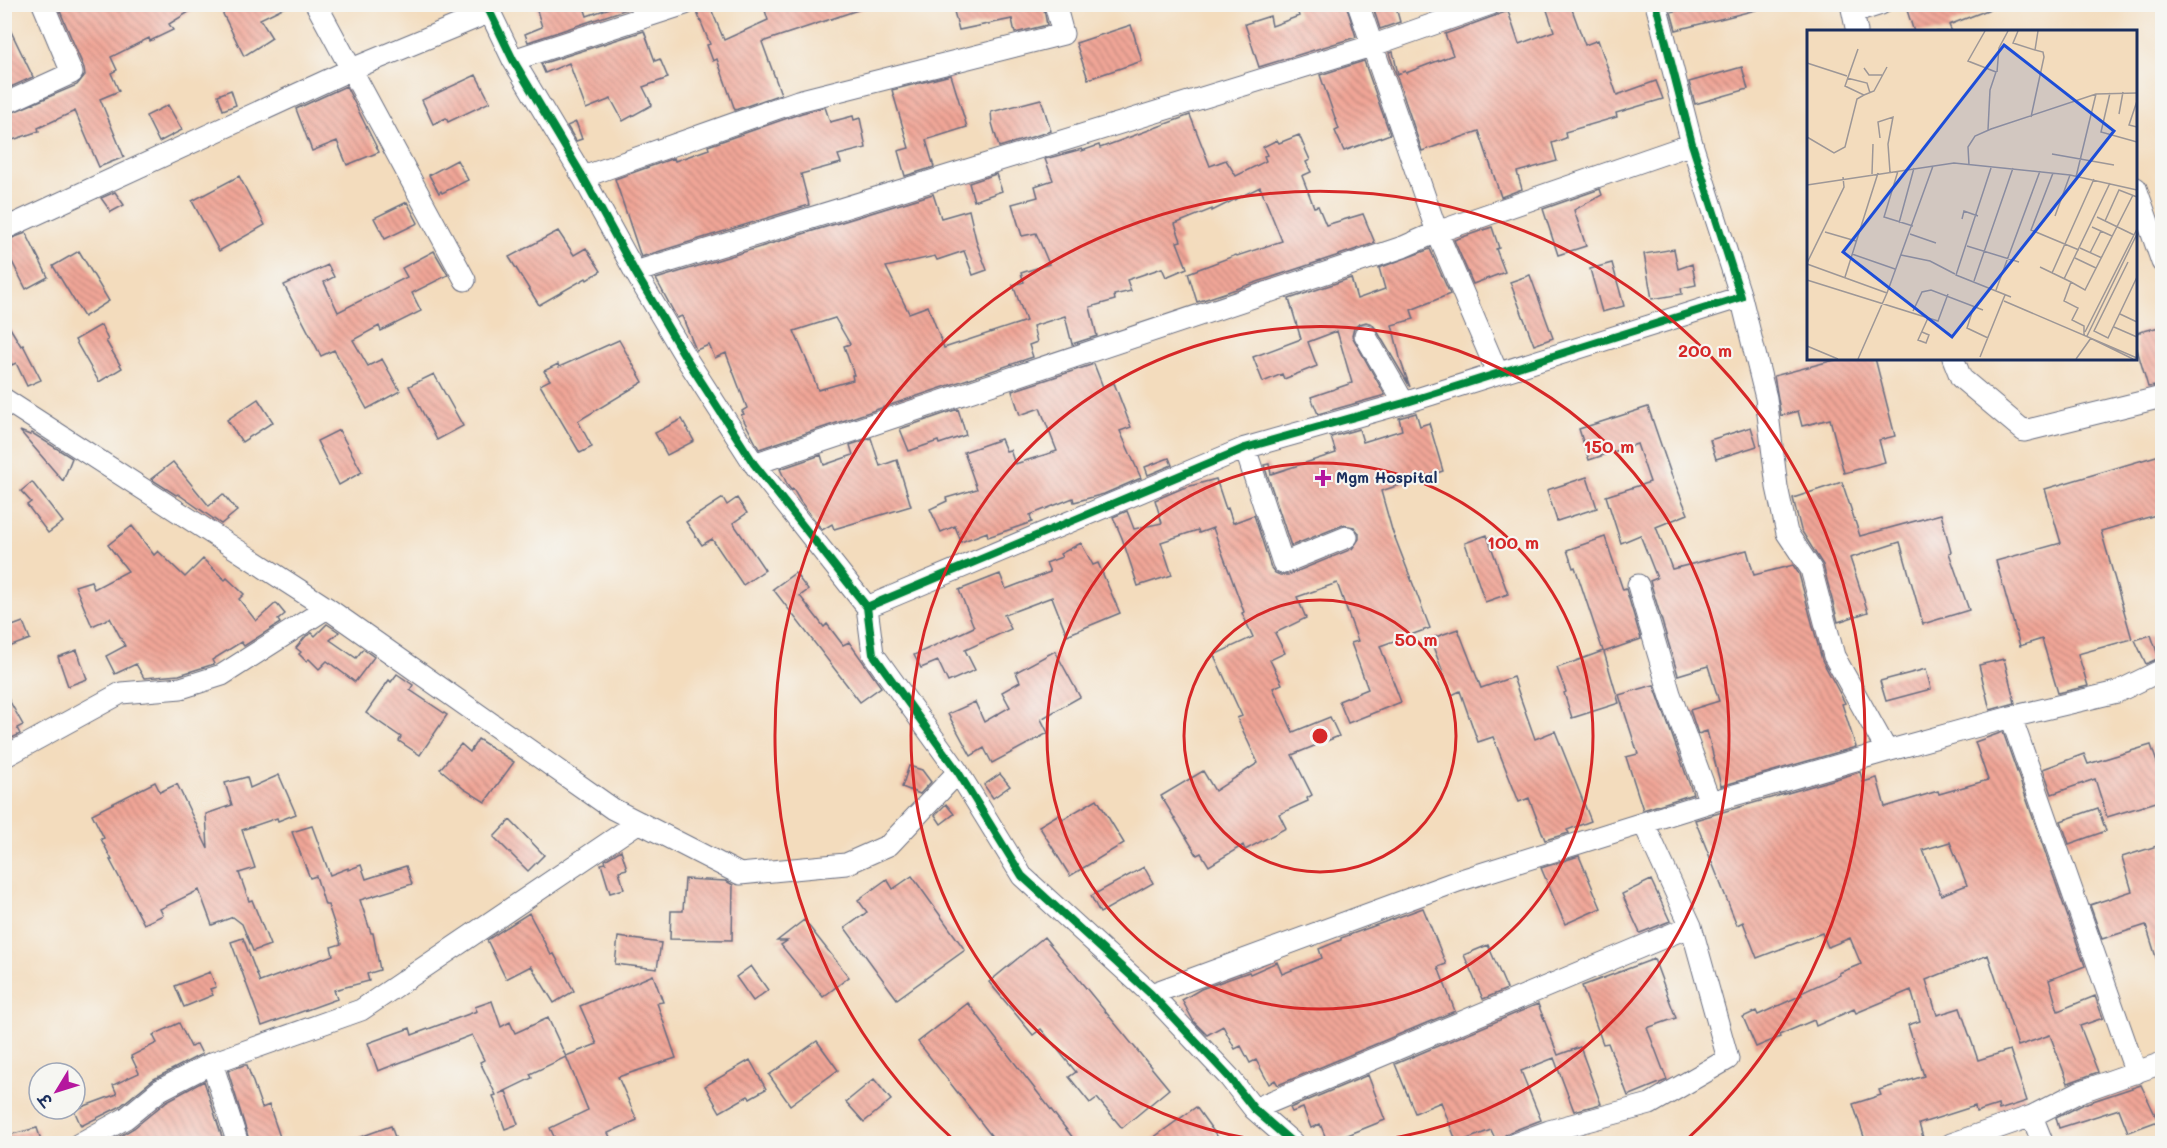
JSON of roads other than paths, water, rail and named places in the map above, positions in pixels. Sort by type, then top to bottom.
[{"type":"street","points":[[4,104],[72,73],[42,4]]},
{"type":"street","points":[[316,4],[465,280]]},
{"type":"street","points":[[513,60],[685,4]]},
{"type":"street","points":[[583,177],[798,101],[1063,34],[1055,4]]},
{"type":"street","points":[[1358,4],[1437,232],[1497,372]]},
{"type":"street","points":[[635,272],[1371,46],[1491,4]]},
{"type":"street","points":[[1656,4],[1692,144],[1741,297],[1766,398],[1777,488],[1787,533],[1811,569],[1834,656],[1887,751]]},
{"type":"street","points":[[1854,16],[1881,4]]},
{"type":"street","points":[[4,229],[488,8],[513,60],[583,177],[635,272],[754,464],[867,607],[873,654],[958,772],[1022,876],[1151,994],[1229,1077],[1254,1108],[1294,1143]]},
{"type":"street","points":[[754,464],[1403,247],[1437,232],[1692,144]]},
{"type":"street","points":[[2137,191],[2162,259]]},
{"type":"street","points":[[867,607],[1245,448],[1404,403],[1741,297]]},
{"type":"street","points":[[1365,335],[1404,403]]},
{"type":"street","points":[[1954,360],[1961,378],[2024,431],[2163,397]]},
{"type":"street","points":[[4,399],[327,608],[613,808],[740,874],[846,864],[889,845],[958,772]]},
{"type":"street","points":[[1245,448],[1283,563],[1347,537]]},
{"type":"street","points":[[1638,585],[1670,694],[1710,802]]},
{"type":"street","points":[[4,757],[121,693],[181,688],[222,675],[327,608]]},
{"type":"street","points":[[1151,994],[1458,881],[1710,802],[1887,751],[2011,717],[2117,692],[2163,670]]},
{"type":"street","points":[[2011,717],[2136,1073]]},
{"type":"street","points":[[79,1143],[126,1118],[160,1090],[212,1063],[361,1010],[639,822]]},
{"type":"street","points":[[1514,1143],[1549,1131],[1650,1104],[1728,1059],[1691,926],[1644,824]]},
{"type":"street","points":[[1254,1108],[1691,926]]},
{"type":"street","points":[[212,1063],[238,1143]]},
{"type":"street","points":[[1951,1143],[2032,1116],[2079,1092],[2163,1063]]},
{"type":"street","points":[[2032,1116],[2043,1143]]},
{"type":"place","name":"Mgm Hospital","points":[[1323,478]]}]
